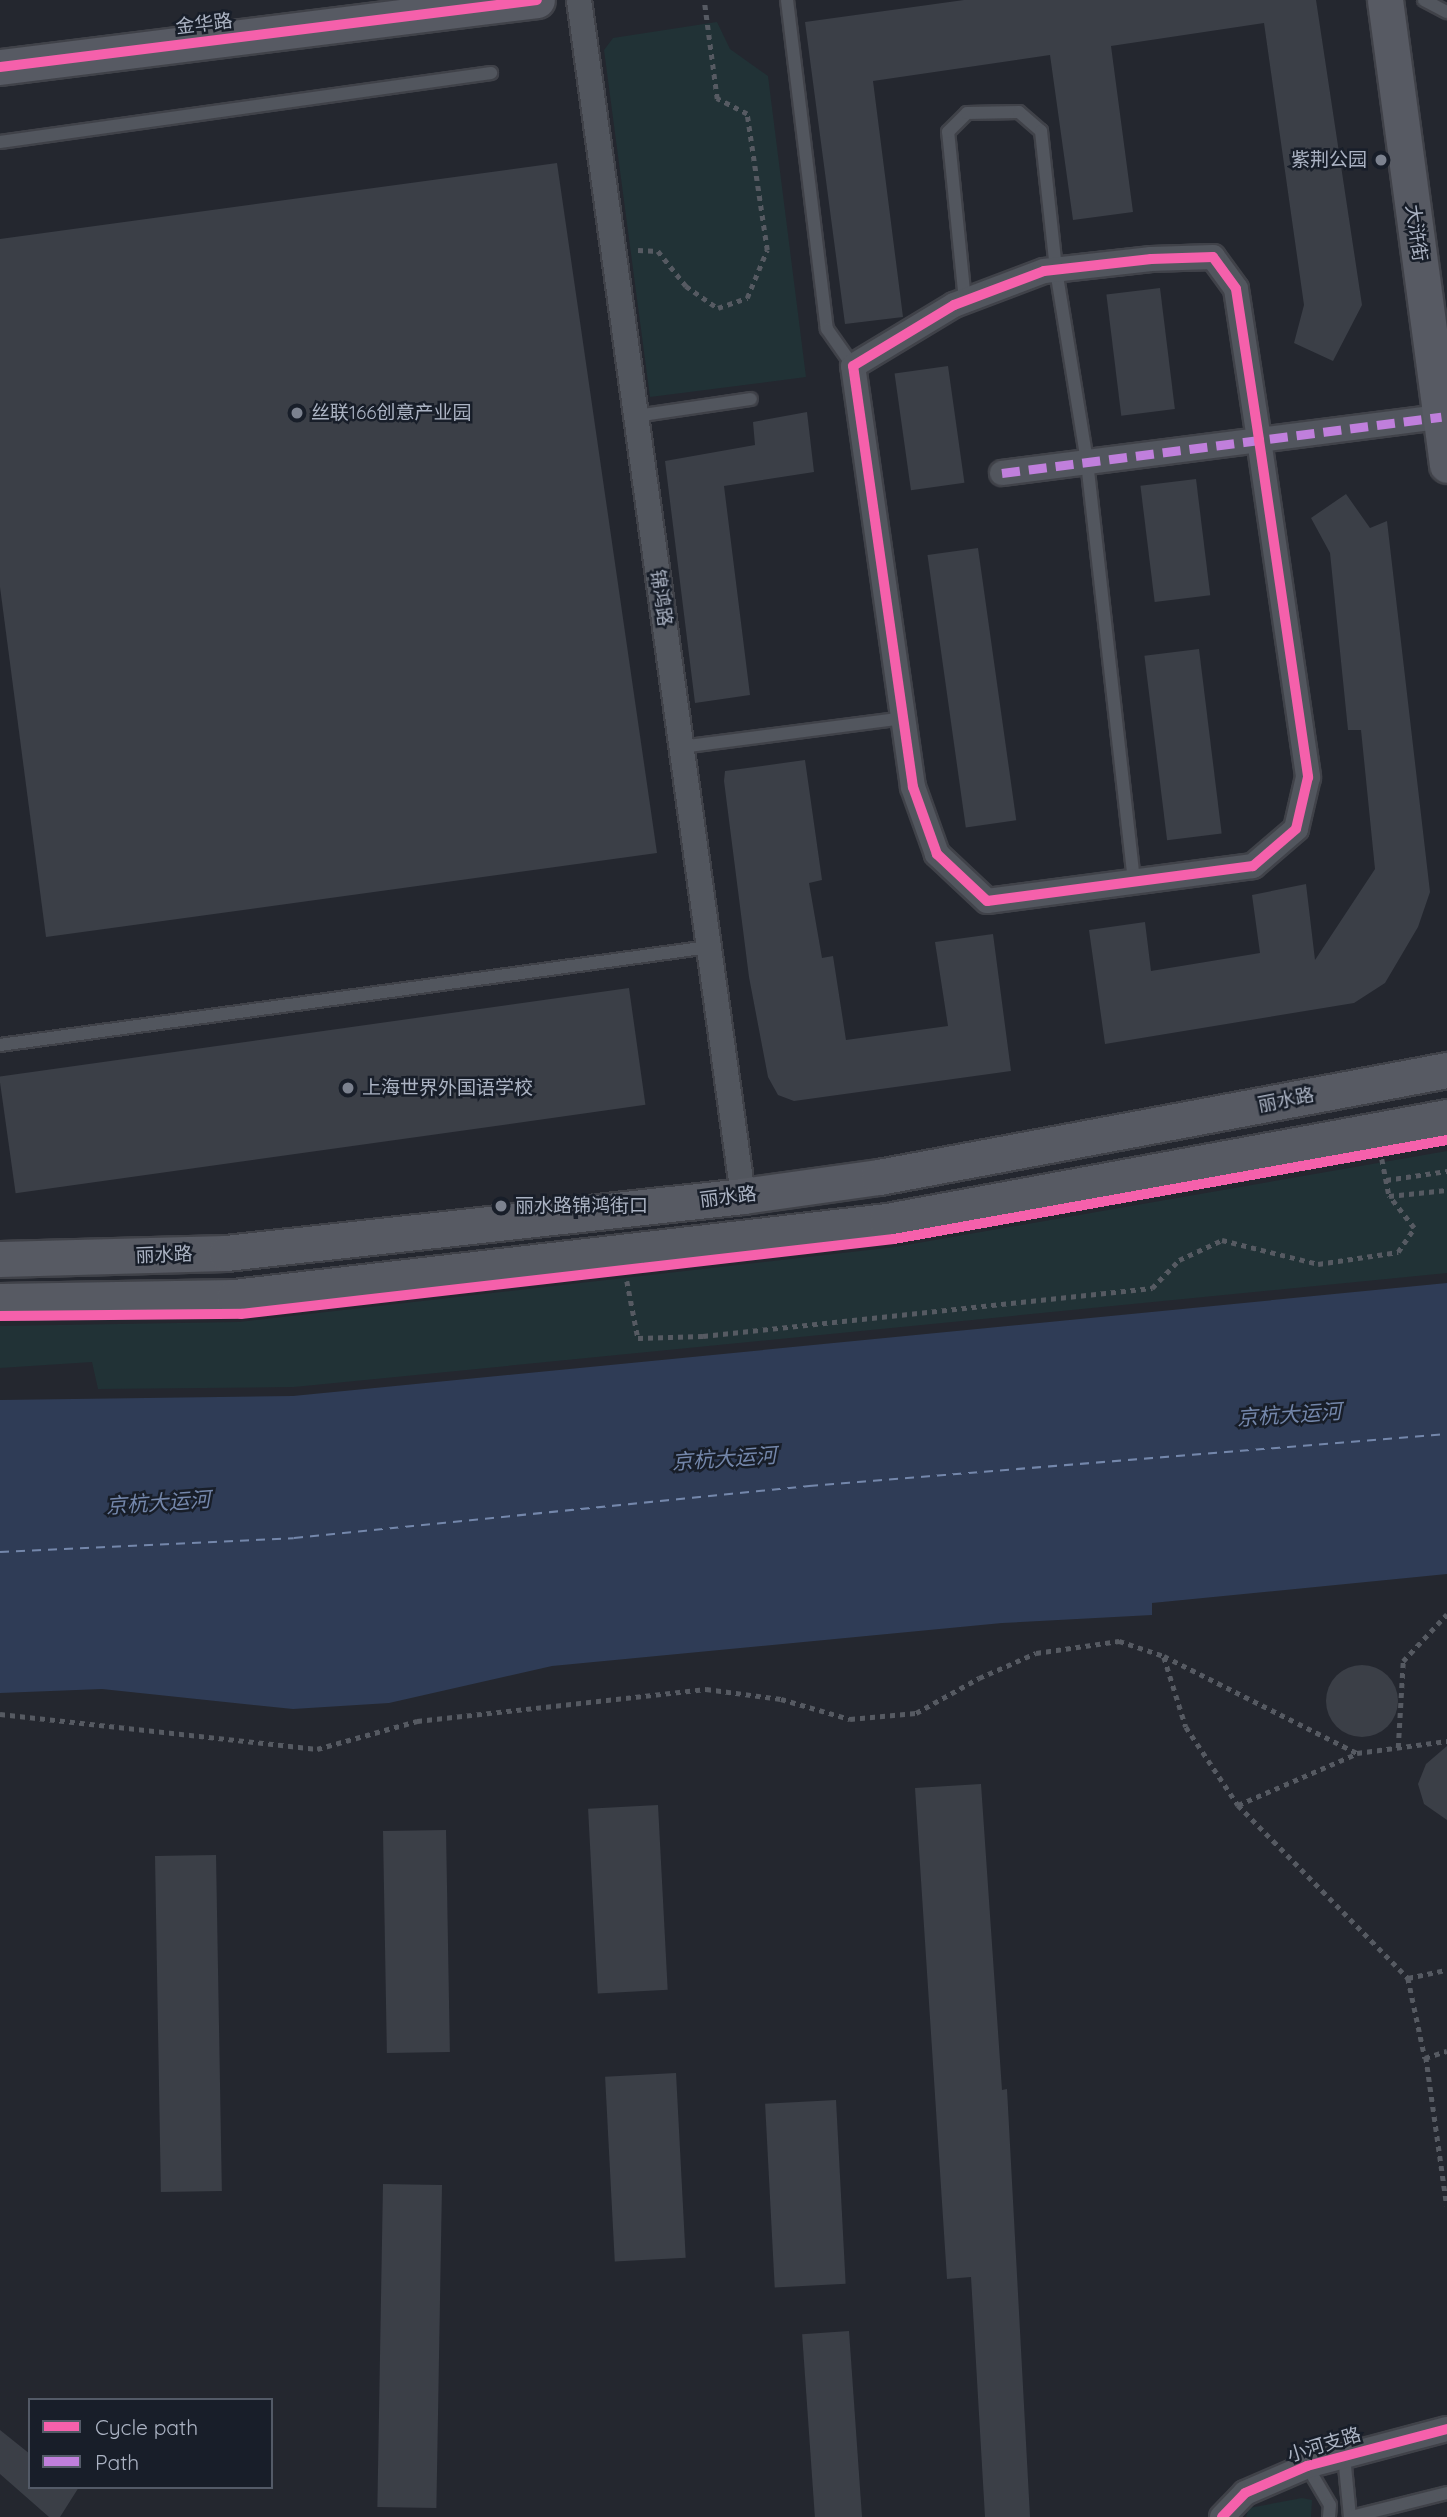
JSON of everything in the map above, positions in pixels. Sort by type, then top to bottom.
[{"type":"main road","name":"金华路","points":[[0,67],[537,0]]},
{"type":"main road","name":"大浒街","points":[[1385,0],[1447,465]]},
{"type":"main road","name":"丽水路","points":[[0,1259],[226,1253],[743,1196],[879,1177],[1447,1070]]},
{"type":"main road","points":[[0,1301],[234,1297],[887,1221],[1447,1117]]},
{"type":"street","name":"锦鸿路","points":[[579,0],[743,1196]]},
{"type":"street","points":[[1213,257],[1236,289],[1308,778],[1296,829],[1254,866],[987,901],[937,854],[913,787],[853,366],[965,301],[1044,271],[1152,259],[1213,257]]},
{"type":"street","points":[[1002,473],[1441,417]]},
{"type":"street","name":"小河支路","points":[[1222,2517],[1245,2493],[1307,2466],[1447,2429]]},
{"type":"lane","points":[[787,0],[827,329],[853,366]]},
{"type":"lane","points":[[1424,0],[1447,12]]},
{"type":"lane","points":[[0,142],[491,73]]},
{"type":"lane","points":[[965,301],[948,132],[967,113],[1019,112],[1041,131],[1056,270],[1087,462],[1134,882]]},
{"type":"lane","points":[[636,416],[751,399]]},
{"type":"lane","points":[[681,747],[903,718]]},
{"type":"lane","points":[[0,1045],[709,947]]},
{"type":"lane","points":[[1344,2456],[1350,2517],[1447,2493]]},
{"type":"lane","points":[[1307,2466],[1330,2505],[1329,2517]]},
{"type":"path","points":[[613,248],[658,251],[686,286],[718,308],[747,298],[767,250],[747,114],[717,99],[704,0]]},
{"type":"path","points":[[1367,1154],[1393,1149]]},
{"type":"path","points":[[625,1270],[638,1338],[703,1336],[1152,1289],[1179,1260],[1222,1240],[1318,1264],[1398,1252],[1414,1228],[1389,1196],[1380,1152]]},
{"type":"path","points":[[1386,1181],[1447,1171]]},
{"type":"path","points":[[1389,1196],[1447,1189]]},
{"type":"path","points":[[1398,1748],[1403,1661],[1447,1614]]},
{"type":"path","points":[[0,1714],[317,1749],[417,1721],[706,1689],[781,1699],[850,1719],[916,1713],[979,1678],[1036,1653],[1119,1641],[1164,1656],[1357,1753]]},
{"type":"path","points":[[1164,1656],[1186,1727],[1238,1805],[1408,1978],[1425,2057],[1447,2206]]},
{"type":"path","points":[[1238,1805],[1357,1753],[1447,1741]]},
{"type":"path","points":[[1408,1978],[1447,1970]]},
{"type":"path","points":[[1425,2057],[1447,2051]]},
{"type":"shaded area","points":[[717,22],[730,49],[768,76],[806,377],[650,397],[604,50],[613,38]]},
{"type":"shaded area","points":[[1447,1151],[1447,1273],[294,1387],[98,1389],[92,1362],[0,1368],[0,1326],[239,1322],[895,1247]]},
{"type":"shaded area","points":[[1302,2498],[1312,2500],[1311,2517],[1246,2517],[1249,2508]]},
{"type":"water","name":"京杭大运河","points":[[1447,1283],[1447,1574],[1152,1603],[1152,1615],[1002,1623],[552,1666],[389,1703],[293,1709],[102,1689],[0,1693],[0,1400],[293,1396]]},
{"type":"building","points":[[964,0],[1316,0],[1362,305],[1333,361],[1294,343],[1304,305],[1264,23],[1111,46],[1133,212],[1073,220],[1050,55],[873,81],[903,317],[845,324],[805,22]]},
{"type":"building","name":"丝联166创意产业园","points":[[557,163],[657,853],[46,937],[0,587],[0,239]]},
{"type":"building","points":[[1160,288],[1175,409],[1121,416],[1106,295]]},
{"type":"building","points":[[948,366],[964,483],[911,490],[895,374]]},
{"type":"building","points":[[807,412],[814,472],[724,486],[750,695],[695,703],[665,461],[755,445],[753,422]]},
{"type":"building","points":[[1196,479],[1210,595],[1155,602],[1140,486]]},
{"type":"building","points":[[1346,494],[1370,528],[1387,521],[1430,892],[1418,927],[1385,983],[1354,1003],[1105,1044],[1089,930],[1145,922],[1151,971],[1260,953],[1252,895],[1306,884],[1315,960],[1375,869],[1361,730],[1348,730],[1330,553],[1311,518]]},
{"type":"building","points":[[978,548],[1016,820],[966,827],[927,555]]},
{"type":"building","points":[[1199,649],[1222,834],[1167,840],[1144,656]]},
{"type":"building","points":[[805,760],[822,880],[809,883],[822,958],[833,956],[846,1040],[948,1026],[935,942],[993,934],[1011,1071],[794,1101],[778,1095],[768,1077],[749,977],[724,781],[725,771]]},
{"type":"building","name":"上海世界外国语学校","points":[[629,988],[645,1105],[16,1193],[0,1076]]},
{"type":"building","points":[[1362,1665],[1382,1671],[1392,1681],[1398,1701],[1392,1721],[1382,1731],[1362,1737],[1342,1731],[1332,1721],[1326,1701],[1332,1681],[1342,1671]]},
{"type":"building","points":[[1447,1746],[1447,1820],[1424,1804],[1418,1784],[1426,1764]]},
{"type":"building","points":[[981,1784],[1002,2090],[1007,2089],[1030,2517],[985,2517],[971,2277],[947,2279],[915,1788]]},
{"type":"building","points":[[658,1805],[668,1990],[598,1993],[588,1809]]},
{"type":"building","points":[[446,1830],[450,2052],[387,2053],[383,1831]]},
{"type":"building","points":[[216,1855],[222,2191],[161,2192],[155,1856]]},
{"type":"building","points":[[676,2073],[686,2258],[615,2261],[605,2077]]},
{"type":"building","points":[[836,2100],[846,2284],[775,2287],[765,2104]]},
{"type":"building","points":[[383,2184],[442,2185],[436,2508],[377,2507]]},
{"type":"building","points":[[849,2331],[862,2517],[815,2517],[802,2334]]},
{"type":"building","points":[[0,2430],[28,2452],[28,2489],[78,2489],[60,2517],[49,2517],[0,2474]]},
{"type":"ferry route","points":[[0,1552],[294,1538],[809,1486],[1447,1434]]},
{"type":"marked path","points":[[1002,473],[1441,417]]},
{"type":"cycle path","points":[[0,67],[537,0]]},
{"type":"cycle path","points":[[1213,257],[1236,289],[1308,777],[1296,829],[1253,866],[987,901],[937,854],[913,787],[853,366],[954,305],[1044,271],[1151,259],[1213,257]]},
{"type":"cycle path","points":[[0,1316],[241,1314],[894,1239],[1447,1140]]},
{"type":"cycle path","points":[[1222,2517],[1245,2493],[1307,2466],[1447,2429]]},
{"type":"place","name":"紫荆公园","points":[[1381,160]]},
{"type":"place","name":"丝联166创意产业园","points":[[297,413]]},
{"type":"place","name":"上海世界外国语学校","points":[[348,1088]]},
{"type":"place","name":"丽水路锦鸿街口","points":[[501,1206]]}]
